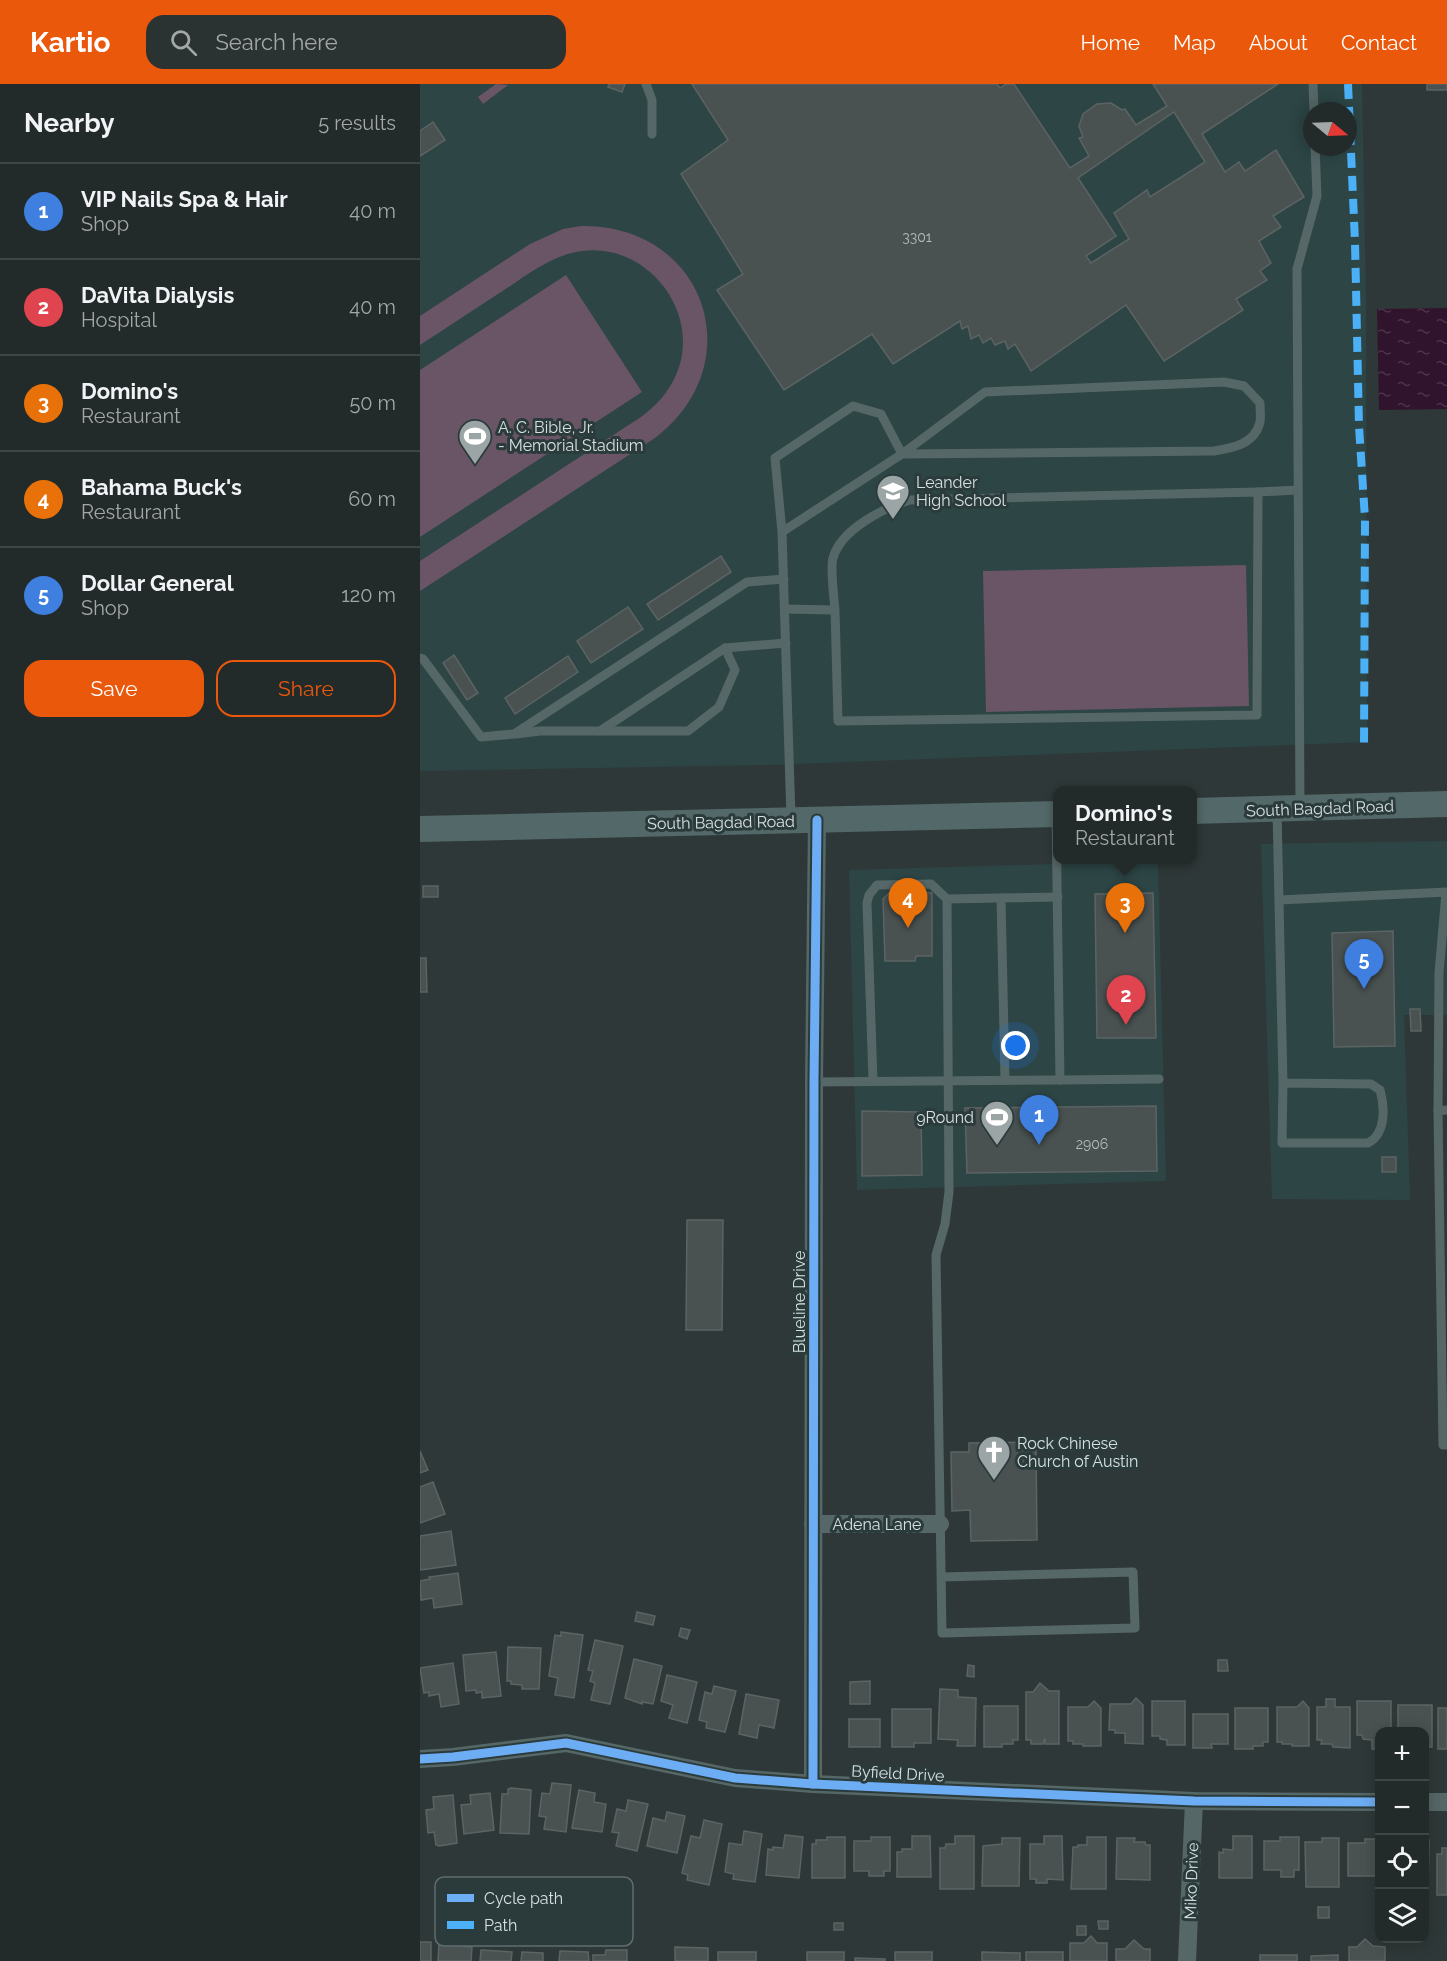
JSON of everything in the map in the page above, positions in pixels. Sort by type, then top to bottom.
[{"type":"main road","name":"South Bagdad Road","points":[[1197,812],[1447,804]]},
{"type":"main road","name":"South Bagdad Road","points":[[420,829],[1053,814]]},
{"type":"street","name":"Blueline Drive","points":[[813,1784],[814,1082],[817,819]]},
{"type":"street","name":"Adena Lane","points":[[813,1524],[940,1524]]},
{"type":"street","name":"Byfield Drive","points":[[420,1759],[566,1743],[735,1778],[813,1784],[1194,1801],[1375,1802]]},
{"type":"street","name":"Miko Drive","points":[[1187,1961],[1194,1801]]},
{"type":"street","points":[[1429,1802],[1447,1802]]},
{"type":"lane","points":[[646,84],[652,100],[652,134]]},
{"type":"lane","points":[[1313,84],[1314,102]]},
{"type":"lane","points":[[1283,1083],[1371,1084],[1380,1090],[1383,1101],[1381,1132],[1376,1139],[1368,1143],[1282,1143],[1279,900],[1289,809],[1297,490],[1297,269],[1317,196],[1315,156]]},
{"type":"lane","points":[[782,532],[902,454],[985,392],[1224,382],[1244,386],[1260,403],[1260,422],[1255,434],[1237,448],[1214,451],[902,454]]},
{"type":"lane","points":[[791,820],[782,532],[775,458],[853,406],[881,414],[902,454]]},
{"type":"lane","points":[[1258,492],[1257,714],[838,721],[832,558],[848,534],[889,506],[910,500],[1297,490]]},
{"type":"lane","points":[[514,734],[747,582],[784,579]]},
{"type":"lane","points":[[785,609],[835,610]]},
{"type":"lane","points":[[600,731],[725,648],[786,643]]},
{"type":"lane","points":[[420,658],[481,737],[540,731],[688,731],[719,707],[735,670],[725,648]]},
{"type":"lane","points":[[1058,864],[1060,1080]]},
{"type":"lane","points":[[873,1082],[867,903],[869,895],[877,885],[931,884],[947,899],[1058,897]]},
{"type":"lane","points":[[1279,900],[1447,893],[1439,973],[1443,1111],[1443,1445],[1447,1445]]},
{"type":"lane","points":[[1001,898],[1005,1080]]},
{"type":"lane","points":[[941,1577],[1133,1572],[1135,1628],[942,1633],[940,1524],[936,1255],[945,1224],[949,1192],[947,899]]},
{"type":"lane","points":[[814,1082],[1160,1079]]},
{"type":"shaded area","name":"Leander High School","points":[[420,84],[1362,84],[1366,299],[1367,742],[769,765],[420,771]]},
{"type":"shaded area","points":[[496,84],[508,85],[483,104],[478,97]]},
{"type":"shaded area","name":"A. C. Bible, Jr. - Memorial Stadium","points":[[581,226],[624,231],[659,248],[685,272],[701,303],[707,337],[702,373],[685,407],[655,438],[420,591],[420,561],[641,417],[661,399],[676,375],[682,352],[682,329],[676,307],[664,287],[648,270],[628,258],[606,251],[571,253],[549,262],[420,345],[420,316],[530,244],[563,229]]},
{"type":"shaded area","name":"A. C. Bible, Jr. - Memorial Stadium","points":[[566,275],[642,392],[420,537],[420,370]]},
{"type":"shaded area","points":[[1246,565],[1249,706],[986,712],[983,571]]},
{"type":"shaded area","points":[[1447,841],[1447,1015],[1404,1015],[1410,1200],[1272,1199],[1261,844]]},
{"type":"shaded area","points":[[1055,864],[1158,864],[1166,1181],[857,1190],[849,870]]},
{"type":"water","points":[[1447,308],[1447,409],[1379,410],[1377,309]]},
{"type":"building","points":[[609,84],[625,84],[622,92],[608,87]]},
{"type":"building","points":[[692,84],[997,84],[1000,88],[1006,84],[1014,84],[1070,168],[1089,156],[1079,138],[1083,137],[1079,126],[1083,114],[1097,104],[1111,103],[1122,110],[1125,109],[1136,125],[1167,106],[1153,84],[1278,84],[1202,134],[1225,172],[1239,162],[1245,171],[1276,150],[1304,197],[1273,216],[1281,227],[1259,241],[1271,263],[1260,271],[1267,280],[1236,299],[1243,310],[1164,361],[1126,305],[1031,371],[1015,344],[1008,349],[1005,341],[995,345],[991,338],[983,343],[979,335],[971,339],[968,326],[962,329],[960,321],[893,364],[872,334],[784,390],[717,290],[743,274],[681,174],[728,140]],"holes":[[[1174,112],[1205,162],[1150,197],[1147,190],[1114,213],[1129,239],[1091,263],[1086,256],[1116,236],[1078,178]]]},
{"type":"building","points":[[1427,84],[1447,84],[1447,90],[1427,90]]},
{"type":"building","points":[[433,122],[445,140],[420,156],[420,131]]},
{"type":"building","points":[[721,556],[731,572],[658,620],[647,604]]},
{"type":"building","points":[[628,607],[643,629],[591,663],[577,641]]},
{"type":"building","points":[[454,655],[478,693],[467,700],[443,663]]},
{"type":"building","points":[[568,656],[578,672],[515,714],[505,698]]},
{"type":"building","points":[[423,886],[438,886],[438,897],[423,897]]},
{"type":"building","points":[[891,891],[932,893],[932,956],[916,956],[915,961],[885,961],[883,899]]},
{"type":"building","points":[[1153,893],[1156,1038],[1097,1038],[1095,894]]},
{"type":"building","points":[[1393,931],[1395,1046],[1334,1047],[1332,933]]},
{"type":"building","points":[[420,958],[426,958],[427,992],[420,992]]},
{"type":"building","points":[[1410,1009],[1420,1009],[1421,1031],[1411,1031]]},
{"type":"building","points":[[1156,1106],[1157,1171],[967,1173],[965,1108]]},
{"type":"building","points":[[862,1111],[921,1112],[922,1175],[862,1176]]},
{"type":"building","points":[[1382,1157],[1396,1157],[1396,1172],[1382,1172]]},
{"type":"building","points":[[687,1220],[723,1220],[722,1330],[686,1330]]},
{"type":"building","name":"Rock Chinese Church of Austin","points":[[1036,1442],[1037,1540],[971,1541],[970,1510],[952,1511],[951,1452],[969,1452],[969,1443]]},
{"type":"building","points":[[420,1451],[428,1470],[420,1473]]},
{"type":"building","points":[[433,1482],[445,1514],[420,1523],[420,1487]]},
{"type":"building","points":[[451,1531],[456,1565],[420,1570],[420,1536]]},
{"type":"building","points":[[458,1573],[462,1604],[434,1608],[433,1598],[421,1600],[420,1581],[430,1579],[429,1577]]},
{"type":"building","points":[[637,1612],[655,1616],[653,1625],[635,1621]]},
{"type":"building","points":[[681,1628],[690,1630],[687,1639],[679,1636]]},
{"type":"building","points":[[561,1632],[583,1635],[574,1698],[555,1695],[558,1678],[549,1676],[555,1635],[561,1636]]},
{"type":"building","points":[[595,1640],[623,1646],[610,1704],[591,1700],[595,1683],[590,1681],[593,1671],[588,1670]]},
{"type":"building","points":[[508,1647],[541,1648],[539,1689],[522,1689],[522,1685],[511,1684],[511,1681],[507,1681]]},
{"type":"building","points":[[496,1652],[501,1696],[482,1698],[482,1692],[466,1691],[463,1655]]},
{"type":"building","points":[[634,1659],[662,1666],[653,1704],[642,1702],[642,1704],[625,1698]]},
{"type":"building","points":[[1218,1660],[1227,1660],[1228,1671],[1218,1671]]},
{"type":"building","points":[[453,1663],[459,1704],[441,1707],[439,1694],[429,1696],[429,1692],[424,1693],[420,1668]]},
{"type":"building","points":[[968,1665],[974,1666],[974,1677],[967,1676]]},
{"type":"building","points":[[667,1675],[697,1682],[687,1723],[669,1718],[673,1705],[661,1701]]},
{"type":"building","points":[[870,1681],[870,1704],[850,1704],[850,1682]]},
{"type":"building","points":[[1040,1683],[1049,1691],[1059,1691],[1059,1744],[1045,1744],[1045,1738],[1043,1744],[1031,1744],[1031,1740],[1026,1740],[1026,1692],[1033,1692]]},
{"type":"building","points":[[714,1686],[736,1691],[725,1732],[706,1728],[707,1722],[699,1720],[705,1692],[712,1694]]},
{"type":"building","points":[[940,1689],[958,1690],[958,1697],[976,1698],[975,1746],[957,1746],[958,1740],[938,1739]]},
{"type":"building","points":[[746,1694],[779,1700],[774,1728],[759,1725],[757,1738],[739,1734]]},
{"type":"building","points":[[1136,1698],[1143,1705],[1143,1744],[1125,1743],[1125,1733],[1115,1733],[1115,1730],[1109,1730],[1110,1704],[1131,1704]]},
{"type":"building","points":[[1326,1699],[1335,1699],[1335,1707],[1350,1707],[1350,1748],[1333,1747],[1332,1744],[1321,1744],[1322,1740],[1317,1740],[1317,1707],[1326,1707]]},
{"type":"building","points":[[1094,1701],[1101,1708],[1101,1746],[1073,1744],[1073,1741],[1068,1741],[1068,1707],[1088,1707]]},
{"type":"building","points":[[1152,1701],[1185,1701],[1185,1745],[1167,1745],[1167,1740],[1160,1739],[1160,1736],[1152,1736]]},
{"type":"building","points":[[1303,1701],[1309,1708],[1309,1746],[1292,1746],[1292,1744],[1277,1742],[1277,1707],[1297,1707]]},
{"type":"building","points":[[1357,1701],[1391,1701],[1391,1727],[1375,1727],[1375,1749],[1372,1749],[1372,1740],[1363,1739],[1362,1735],[1357,1735]]},
{"type":"building","points":[[1398,1705],[1432,1705],[1432,1747],[1429,1747],[1429,1727],[1398,1727]]},
{"type":"building","points":[[984,1706],[1018,1706],[1018,1740],[1013,1740],[1013,1744],[1002,1744],[1002,1747],[984,1747]]},
{"type":"building","points":[[1235,1708],[1268,1708],[1268,1742],[1263,1742],[1263,1746],[1253,1746],[1253,1749],[1235,1749]]},
{"type":"building","points":[[1438,1708],[1447,1708],[1447,1749],[1438,1749]]},
{"type":"building","points":[[892,1709],[931,1709],[931,1743],[914,1743],[914,1747],[892,1747]]},
{"type":"building","points":[[1193,1714],[1228,1714],[1228,1744],[1211,1744],[1212,1748],[1193,1748]]},
{"type":"building","points":[[849,1719],[880,1719],[880,1747],[849,1747]]},
{"type":"building","points":[[552,1783],[571,1785],[566,1832],[544,1829],[546,1817],[539,1816],[542,1793],[550,1794]]},
{"type":"building","points":[[508,1789],[531,1790],[529,1834],[500,1833],[502,1794],[508,1794]]},
{"type":"building","points":[[579,1790],[595,1793],[594,1802],[606,1804],[602,1832],[572,1828]]},
{"type":"building","points":[[490,1793],[494,1830],[464,1834],[461,1805],[471,1804],[470,1795]]},
{"type":"building","points":[[453,1795],[457,1843],[439,1846],[436,1845],[434,1832],[428,1833],[426,1810],[434,1809],[433,1797]]},
{"type":"building","points":[[628,1800],[648,1804],[637,1851],[616,1846],[619,1833],[612,1832],[617,1809],[626,1811]]},
{"type":"building","points":[[667,1812],[685,1816],[677,1853],[647,1846],[653,1818],[665,1821]]},
{"type":"building","points":[[704,1820],[722,1824],[709,1885],[687,1880],[688,1875],[682,1873],[691,1836],[700,1838]]},
{"type":"building","points":[[744,1831],[762,1834],[755,1882],[733,1879],[734,1874],[725,1872],[729,1843],[742,1845]]},
{"type":"building","points":[[785,1835],[803,1837],[799,1878],[766,1875],[768,1849],[783,1848]]},
{"type":"building","points":[[912,1836],[930,1836],[931,1877],[897,1877],[897,1852],[902,1852],[902,1849],[912,1849]]},
{"type":"building","points":[[955,1836],[974,1836],[974,1889],[940,1889],[940,1848],[945,1848],[946,1844],[955,1844]]},
{"type":"building","points":[[1044,1836],[1062,1836],[1063,1880],[1047,1879],[1047,1883],[1036,1883],[1036,1879],[1030,1879],[1030,1844],[1044,1844]]},
{"type":"building","points":[[1233,1836],[1252,1836],[1252,1878],[1219,1878],[1219,1852],[1223,1853],[1223,1849],[1233,1850]]},
{"type":"building","points":[[827,1837],[845,1837],[845,1878],[812,1878],[812,1844],[816,1844],[816,1840],[827,1840]]},
{"type":"building","points":[[871,1837],[890,1837],[890,1871],[884,1871],[884,1876],[869,1876],[869,1871],[854,1871],[854,1841],[871,1841]]},
{"type":"building","points":[[1087,1837],[1106,1837],[1106,1889],[1071,1889],[1073,1847],[1087,1845]]},
{"type":"building","points":[[1280,1837],[1299,1837],[1299,1870],[1294,1870],[1294,1877],[1281,1877],[1281,1870],[1264,1870],[1264,1841],[1280,1841]]},
{"type":"building","points":[[1002,1838],[1020,1838],[1019,1886],[982,1886],[983,1846],[1002,1844]]},
{"type":"building","points":[[1117,1838],[1135,1838],[1134,1842],[1145,1842],[1146,1845],[1150,1845],[1150,1880],[1116,1879]]},
{"type":"building","points":[[1322,1838],[1339,1838],[1339,1887],[1306,1887],[1305,1842],[1322,1842]]},
{"type":"building","points":[[1365,1839],[1375,1839],[1375,1876],[1348,1876],[1348,1843],[1365,1843]]},
{"type":"building","points":[[1442,1848],[1447,1848],[1447,1895],[1437,1895],[1437,1854],[1442,1854]]},
{"type":"building","points":[[1318,1907],[1329,1907],[1329,1918],[1318,1918]]},
{"type":"building","points":[[1098,1921],[1108,1921],[1108,1929],[1099,1929]]},
{"type":"building","points":[[834,1923],[843,1923],[843,1930],[834,1930]]},
{"type":"building","points":[[1077,1926],[1086,1926],[1086,1935],[1077,1935]]},
{"type":"building","points":[[1091,1936],[1097,1943],[1107,1943],[1107,1961],[1070,1961],[1070,1943],[1084,1943]]},
{"type":"building","points":[[1365,1939],[1373,1946],[1385,1947],[1385,1961],[1349,1961],[1349,1947],[1357,1947]]},
{"type":"building","points":[[1134,1940],[1144,1949],[1150,1949],[1150,1961],[1116,1961],[1116,1949],[1125,1949]]},
{"type":"building","points":[[420,1942],[431,1942],[431,1961],[420,1961]]},
{"type":"building","points":[[439,1946],[472,1947],[471,1961],[438,1961]]},
{"type":"building","points":[[675,1947],[708,1948],[708,1961],[675,1961]]},
{"type":"building","points":[[481,1950],[512,1952],[511,1961],[480,1961]]},
{"type":"building","points":[[606,1950],[627,1950],[627,1961],[593,1961],[593,1955],[605,1955]]},
{"type":"building","points":[[560,1951],[588,1952],[589,1961],[559,1961]]},
{"type":"building","points":[[522,1952],[543,1953],[543,1961],[521,1961]]},
{"type":"building","points":[[718,1952],[756,1952],[756,1961],[718,1961]]},
{"type":"building","points":[[807,1952],[844,1952],[844,1961],[807,1961]]},
{"type":"building","points":[[895,1952],[932,1952],[932,1961],[895,1961]]},
{"type":"building","points":[[982,1952],[1020,1953],[1020,1961],[982,1961]]},
{"type":"building","points":[[1026,1952],[1063,1952],[1063,1961],[1026,1961]]},
{"type":"building","points":[[1260,1955],[1297,1955],[1297,1961],[1260,1961]]},
{"type":"building","points":[[1338,1955],[1338,1961],[1311,1961],[1311,1956]]},
{"type":"building","points":[[855,1958],[885,1959],[885,1961],[855,1961]]},
{"type":"marked path","points":[[1348,84],[1355,242],[1359,426],[1365,519],[1364,749]]},
{"type":"cycle path","points":[[813,1784],[814,1082],[817,820]]},
{"type":"cycle path","points":[[420,1759],[566,1743],[735,1778],[813,1784],[1194,1801],[1375,1802]]},
{"type":"place","name":"A. C. Bible, Jr. - Memorial Stadium","points":[[475,465]]},
{"type":"place","name":"Leander High School","points":[[893,520]]},
{"type":"place","name":"Bahama Buck's","points":[[908,928]]},
{"type":"place","name":"Domino's","points":[[1125,933]]},
{"type":"place","name":"Dollar General","points":[[1364,989]]},
{"type":"place","name":"DaVita Dialysis","points":[[1126,1025]]},
{"type":"place","name":"VIP Nails Spa & Hair","points":[[1039,1145]]},
{"type":"place","name":"9Round","points":[[997,1146]]},
{"type":"place","name":"Rock Chinese Church of Austin","points":[[994,1481]]}]
